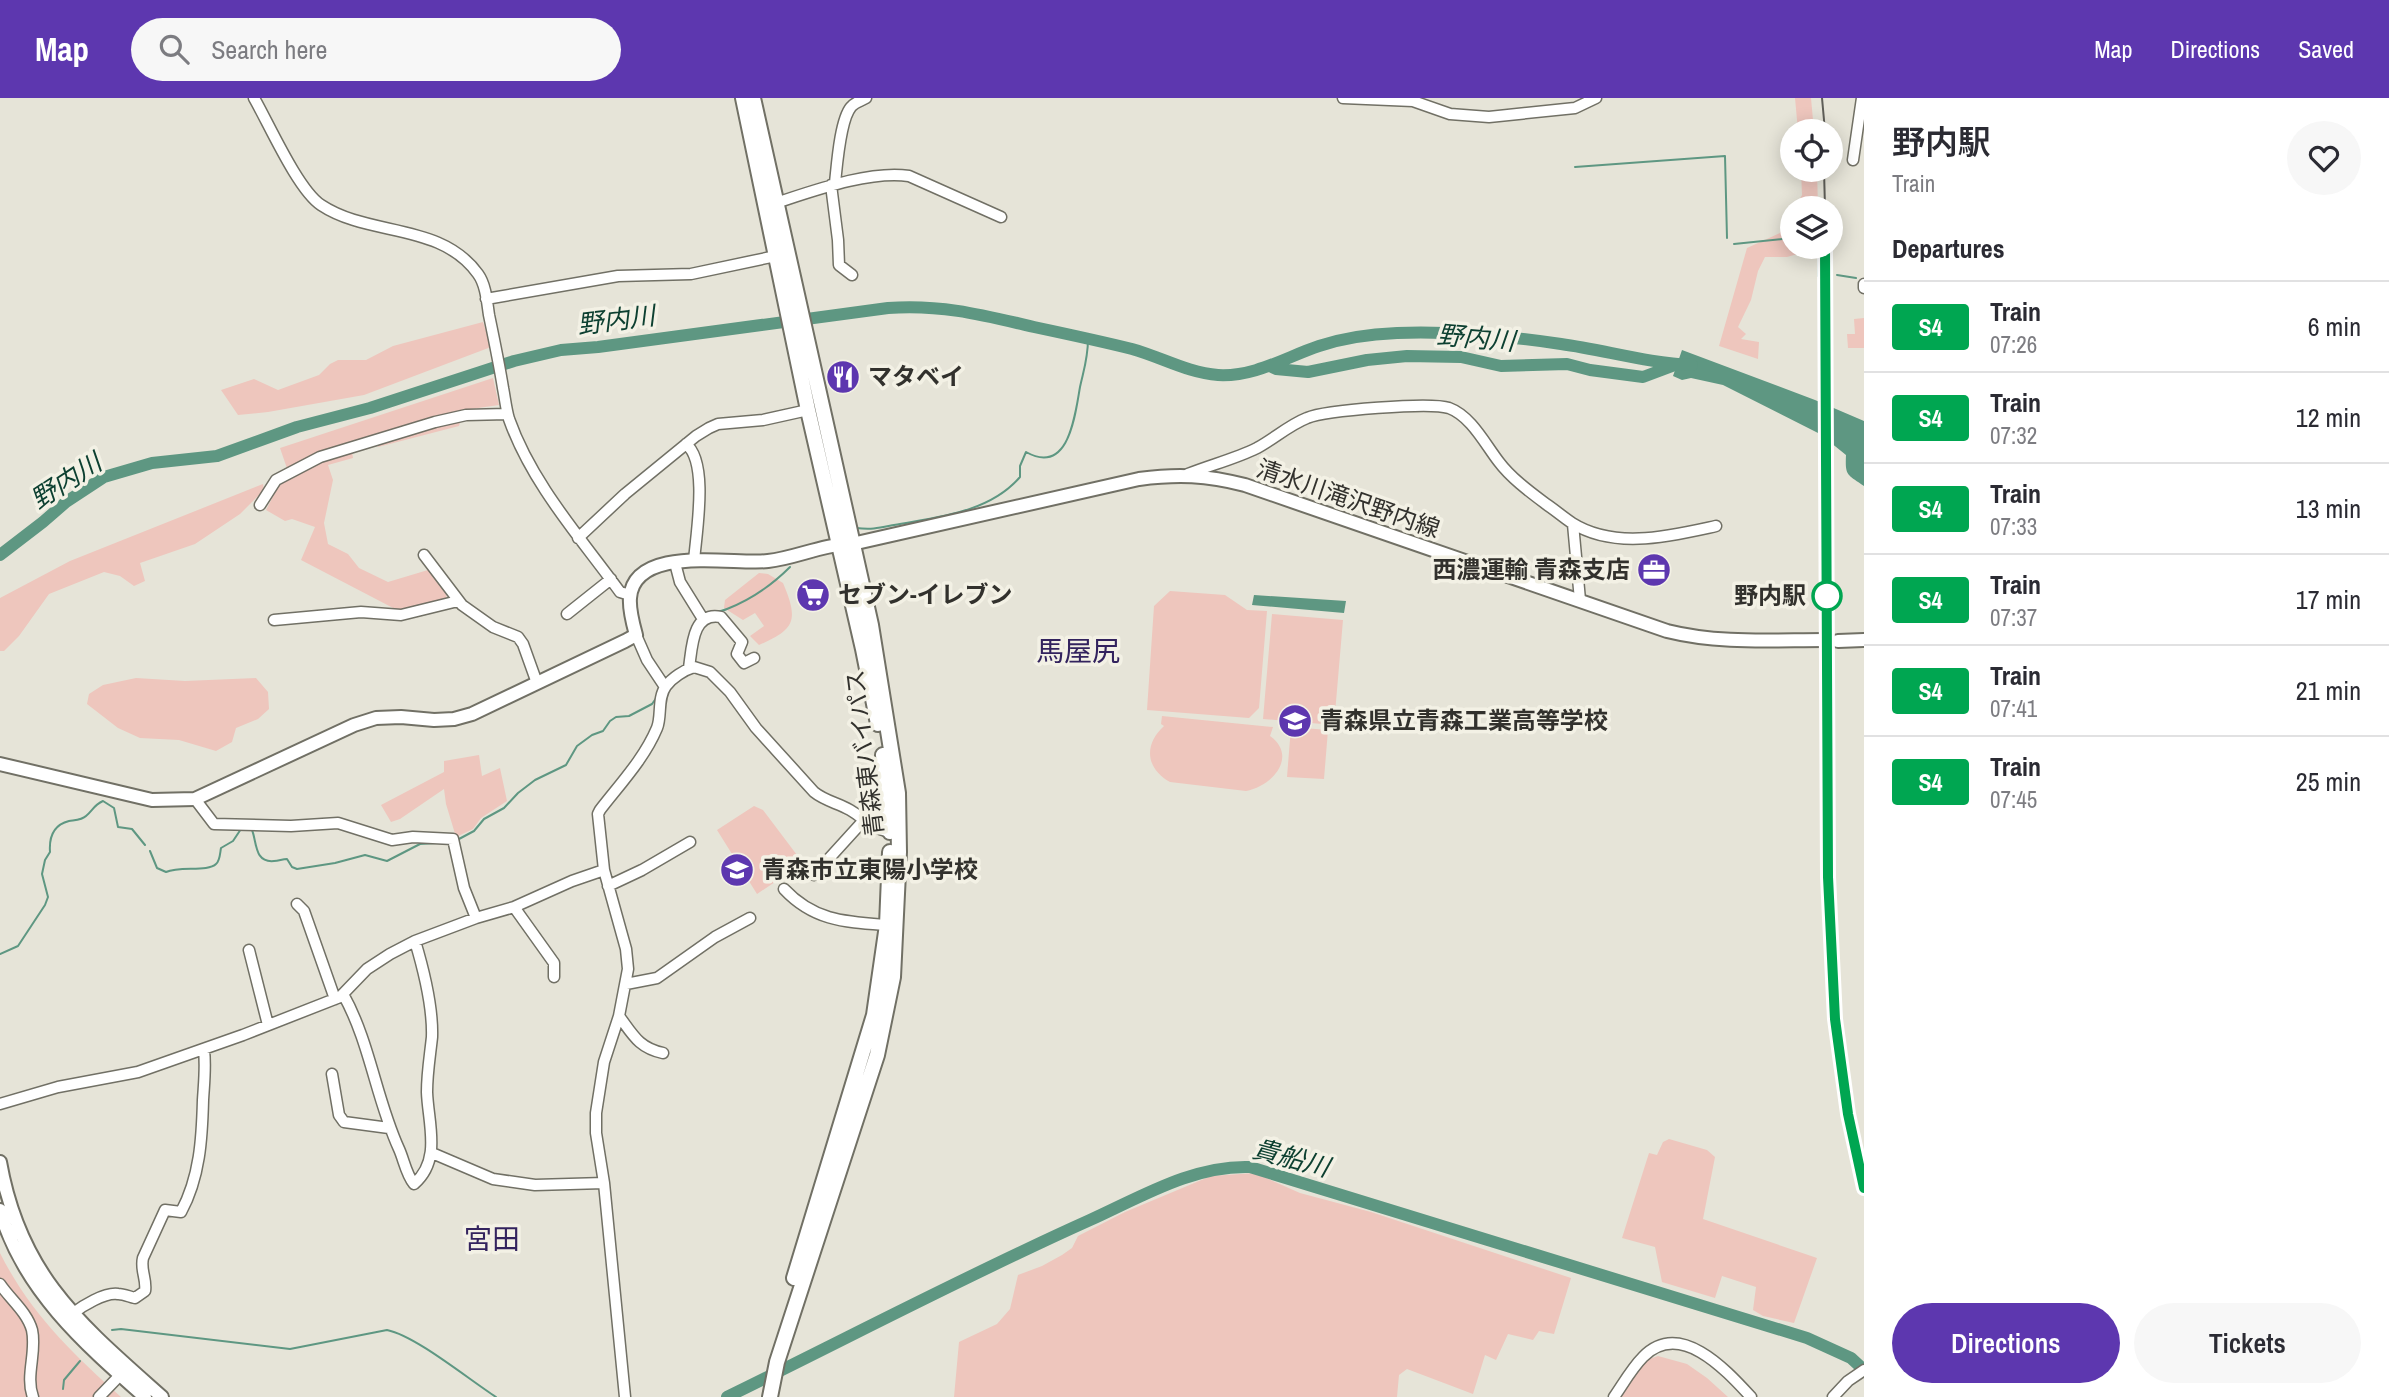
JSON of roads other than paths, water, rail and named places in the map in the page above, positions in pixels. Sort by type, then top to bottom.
[{"type":"highway","name":"青森東バイパス","points":[[743,98],[776,256],[785,273]]},
{"type":"highway","name":"青森東バイパス","points":[[753,98],[776,203],[785,273],[846,544],[882,746],[890,832],[887,925],[874,1015],[766,1390]]},
{"type":"highway","name":"青森東バイパス","points":[[772,1364],[877,1055],[893,977],[899,879],[898,793],[871,625],[808,410],[804,357]]},
{"type":"main road","name":"清水川滝沢野内線","points":[[630,595],[644,572],[650,568],[694,561],[764,562],[1129,481],[1188,474],[1245,485],[1667,631],[1695,638],[1864,640]]},
{"type":"main road","points":[[0,764],[152,800],[195,799],[354,725],[376,718],[454,719],[472,714],[636,635],[630,595]]},
{"type":"main road","points":[[0,1162],[10,1207],[20,1235],[43,1277],[145,1397]]},
{"type":"main road","points":[[0,1210],[13,1247],[45,1299],[64,1322],[124,1371],[162,1397]]},
{"type":"street","points":[[254,98],[305,191],[319,204],[331,211],[421,236],[451,249],[480,276],[507,414],[521,451],[579,538],[620,592],[630,595]]},
{"type":"street","points":[[852,275],[838,265],[833,184],[848,111],[866,98]]},
{"type":"street","points":[[1343,98],[1413,101],[1450,114],[1489,117],[1575,108],[1596,98]]},
{"type":"street","points":[[1853,160],[1862,98]]},
{"type":"street","points":[[776,203],[833,184],[898,174],[909,176],[1001,217]]},
{"type":"street","points":[[486,299],[618,276],[691,274],[776,256]]},
{"type":"street","points":[[1188,474],[1258,447],[1314,415],[1436,405],[1460,414],[1510,474],[1573,524],[1606,536],[1624,539],[1656,538],[1716,526]]},
{"type":"street","points":[[579,538],[625,494],[696,436],[718,424],[763,420],[808,410]]},
{"type":"street","points":[[260,505],[276,480],[320,457],[435,422],[466,415],[507,414]]},
{"type":"street","points":[[686,444],[691,448],[696,460],[699,480],[694,561]]},
{"type":"street","points":[[1573,524],[1580,600]]},
{"type":"street","points":[[424,555],[458,601],[493,627],[518,637],[537,683]]},
{"type":"street","points":[[675,563],[680,582],[704,619]]},
{"type":"street","points":[[568,614],[611,579]]},
{"type":"street","points":[[274,620],[361,612],[401,615],[458,601]]},
{"type":"street","points":[[689,668],[696,628],[704,619],[714,615],[721,617],[742,642],[737,654],[744,663],[754,658]]},
{"type":"street","points":[[636,635],[647,660],[665,687]]},
{"type":"street","points":[[625,1397],[596,1113],[604,1062],[626,984],[626,949],[604,870],[598,814],[632,772],[654,734],[659,724],[665,687],[689,668],[702,668],[710,672],[730,692],[755,729],[822,799],[847,808],[873,828],[890,832]]},
{"type":"street","points":[[195,799],[214,824],[291,826],[338,823],[392,839],[453,839],[464,888],[476,918]]},
{"type":"street","points":[[814,875],[864,820]]},
{"type":"street","points":[[608,886],[690,842]]},
{"type":"street","points":[[0,1104],[58,1087],[138,1072],[204,1050],[339,997],[378,961],[415,941],[514,907],[604,870]]},
{"type":"street","points":[[784,889],[803,908],[815,914],[858,923],[887,925]]},
{"type":"street","points":[[298,904],[304,911],[339,997],[350,1007],[389,1128],[414,1184],[432,1153],[427,1087],[431,1022],[423,970],[415,941]]},
{"type":"street","points":[[514,907],[554,964],[554,977]]},
{"type":"street","points":[[626,984],[657,978],[715,937],[750,918]]},
{"type":"street","points":[[248,950],[268,1025]]},
{"type":"street","points":[[619,1016],[641,1045],[663,1053]]},
{"type":"street","points":[[72,1314],[83,1305],[109,1295],[117,1293],[135,1298],[145,1291],[141,1266],[143,1258],[165,1210],[181,1212],[199,1160],[206,1066],[204,1050]]},
{"type":"street","points":[[332,1074],[339,1115],[344,1122],[389,1128]]},
{"type":"street","points":[[432,1153],[493,1179],[535,1185],[604,1183]]},
{"type":"street","points":[[0,1284],[31,1327],[33,1338],[30,1384],[33,1397]]},
{"type":"street","points":[[1614,1397],[1644,1356],[1669,1343],[1687,1345],[1704,1355],[1723,1368],[1751,1397]]},
{"type":"street","points":[[99,1397],[124,1371]]},
{"type":"street","points":[[1833,1397],[1861,1372]]},
{"type":"waterway","points":[[1575,167],[1725,156],[1727,238]]},
{"type":"waterway","points":[[1734,244],[1780,239]]},
{"type":"waterway","points":[[1818,259],[1818,276],[1823,276]]},
{"type":"waterway","points":[[1837,275],[1856,278]]},
{"type":"waterway","name":"野内川","points":[[0,555],[66,502],[104,477],[152,463],[217,456],[297,427],[370,408],[514,361],[561,350],[888,308],[944,309],[979,315],[1132,349],[1185,368],[1218,375],[1258,370],[1338,341],[1397,333],[1459,333],[1520,339],[1692,365]]},
{"type":"waterway","points":[[856,528],[875,528],[927,519],[978,506],[993,499],[1020,477],[1020,466],[1026,452],[1040,457],[1052,456],[1061,449],[1076,412],[1088,339]]},
{"type":"waterway","name":"野内川","points":[[1270,366],[1308,372],[1367,360],[1407,356],[1461,357],[1501,366],[1567,364],[1643,377],[1675,365]]},
{"type":"waterway","points":[[705,614],[724,610],[744,601],[790,567]]},
{"type":"waterway","points":[[691,631],[698,618]]},
{"type":"waterway","points":[[459,839],[474,831],[484,819],[504,808],[535,780],[566,765],[577,746],[603,731],[610,721],[616,717],[629,716],[652,704],[657,697]]},
{"type":"waterway","points":[[0,954],[18,946],[45,905],[48,897],[42,874],[50,852],[51,837],[59,826],[84,817],[103,801],[114,808],[118,827],[132,829],[145,845]]},
{"type":"waterway","points":[[150,851],[157,868],[166,872],[207,868],[217,863],[221,848],[233,841],[241,829]]},
{"type":"waterway","points":[[252,830],[257,851],[263,859],[287,859],[292,867],[297,869],[365,855],[387,861],[420,844],[436,843]]},
{"type":"waterway","name":"貴船川","points":[[727,1397],[998,1263],[1168,1184],[1208,1171],[1250,1167],[1807,1338],[1851,1358],[1864,1370]]},
{"type":"waterway","points":[[112,1330],[290,1349],[387,1330],[427,1349],[496,1397]]},
{"type":"waterway","points":[[63,1389],[64,1380],[80,1361]]},
{"type":"railway","points":[[1822,98],[1824,119]]},
{"type":"railway","points":[[1824,182],[1825,196]]},
{"type":"railway","points":[[1825,259],[1828,877],[1835,1019],[1848,1114],[1864,1188]]},
{"type":"train","name":"S4","points":[[1825,259],[1828,877],[1831,971],[1848,1114],[1864,1188]]},
{"type":"place","name":"マタベイ","points":[[843,377]]},
{"type":"place","name":"西濃運輸 青森支店","points":[[1654,570]]},
{"type":"place","name":"セブン-イレブン","points":[[813,595]]},
{"type":"place","name":"野内駅","points":[[1827,596]]},
{"type":"place","name":"青森県立青森工業高等学校","points":[[1295,721]]},
{"type":"place","name":"青森市立東陽小学校","points":[[737,870]]},
{"type":"district","name":"馬屋尻","points":[[1078,651]]},
{"type":"district","name":"宮田","points":[[492,1239]]}]
